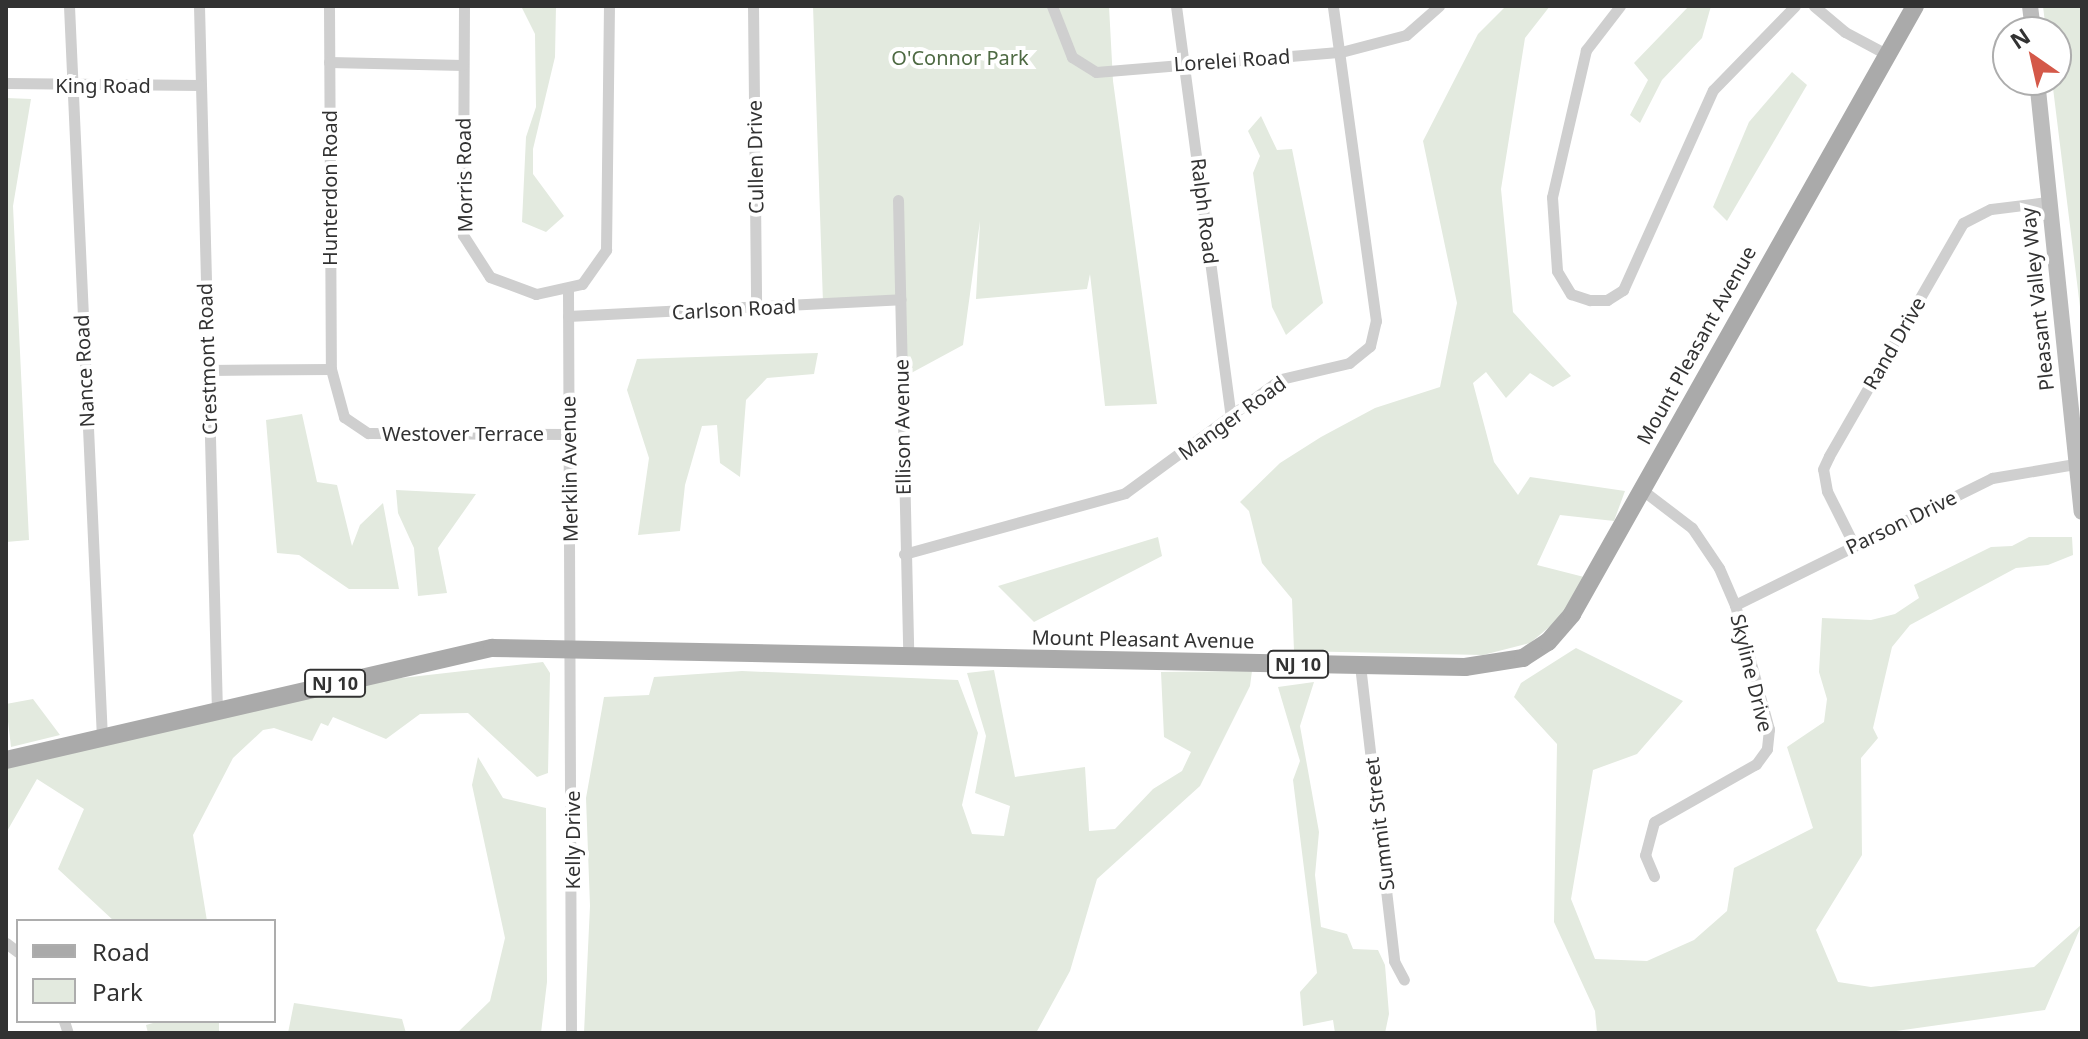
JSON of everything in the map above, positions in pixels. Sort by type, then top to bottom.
[{"type":"main road","name":"Mount Pleasant Avenue","points":[[102,737],[492,648],[571,647],[1490,666],[1537,650],[1572,614],[1915,6]]},
{"type":"main road","name":"Pleasant Valley Way","points":[[2038,96],[2047,202],[2082,512]]},
{"type":"main road","name":"NJ 10","points":[[6,760],[102,737]]},
{"type":"street","name":"Nance Road","points":[[69,6],[70,86],[102,737]]},
{"type":"street","name":"Crestmont Road","points":[[199,6],[217,713]]},
{"type":"street","name":"Hunterdon Road","points":[[329,6],[331,369]]},
{"type":"street","name":"Morris Road","points":[[464,6],[460,219],[469,251],[484,271],[512,289],[536,294],[568,291]]},
{"type":"street","points":[[568,291],[596,272],[608,237],[609,6]]},
{"type":"street","name":"Cullen Drive","points":[[753,6],[756,308]]},
{"type":"street","name":"Lorelei Road","points":[[1052,6],[1072,57],[1096,72],[1341,52],[1406,35],[1439,6]]},
{"type":"street","name":"Ralph Road","points":[[1176,6],[1187,63],[1231,416]]},
{"type":"street","name":"Manger Road","points":[[904,554],[1125,493],[1295,373],[1349,363],[1370,346],[1376,334],[1333,6]]},
{"type":"street","points":[[1620,6],[1595,33],[1581,68],[1552,197],[1554,259],[1560,281],[1576,297],[1607,300],[1619,294],[1713,90],[1795,6]]},
{"type":"street","points":[[1814,6],[1845,32],[1888,55]]},
{"type":"street","points":[[329,62],[463,65]]},
{"type":"street","name":"King Road","points":[[6,83],[200,85]]},
{"type":"street","name":"Ellison Avenue","points":[[898,200],[908,655]]},
{"type":"street","name":"Rand Drive","points":[[1854,545],[1827,491],[1823,469],[1829,456],[1963,223],[1991,209],[2047,202]]},
{"type":"street","name":"Merklin Avenue","points":[[568,291],[571,647]]},
{"type":"street","name":"Carlson Road","points":[[568,316],[901,299]]},
{"type":"street","points":[[207,370],[331,369]]},
{"type":"street","name":"Westover Terrace","points":[[331,369],[344,417],[368,433],[569,434]]},
{"type":"street","name":"Parson Drive","points":[[1735,605],[1992,478],[2075,464]]},
{"type":"street","name":"Skyline Drive","points":[[1641,489],[1678,514],[1703,541],[1735,605],[1769,729],[1767,749],[1746,771],[1654,822],[1645,855],[1654,876]]},
{"type":"street","name":"Kelly Drive","points":[[571,647],[571,1033]]},
{"type":"street","name":"Summit Street","points":[[1360,665],[1394,961],[1404,980]]},
{"type":"green space","points":[[521,6],[556,6],[555,57],[533,149],[533,174],[564,216],[546,232],[522,222],[526,137],[536,107],[535,34]]},
{"type":"green space","name":"O'Connor Park","points":[[813,6],[1109,6],[1113,81],[1157,404],[1105,406],[1090,274],[1087,289],[976,299],[980,221],[963,345],[902,378],[900,299],[823,303]]},
{"type":"green space","points":[[1506,6],[1550,6],[1525,38],[1501,189],[1513,312],[1571,376],[1553,387],[1530,373],[1506,398],[1486,372],[1473,383],[1494,462],[1518,495],[1530,477],[1625,491],[1614,521],[1560,515],[1537,565],[1584,577],[1560,618],[1530,643],[1483,655],[1294,651],[1292,599],[1262,563],[1249,511],[1240,502],[1280,463],[1321,437],[1375,408],[1440,387],[1457,303],[1423,141],[1478,34]]},
{"type":"green space","points":[[1689,6],[1711,6],[1702,38],[1662,80],[1640,123],[1630,115],[1648,80],[1634,63]]},
{"type":"green space","points":[[2043,6],[2082,6],[2082,323],[2054,96],[2072,96],[2072,16],[2044,16]]},
{"type":"green space","points":[[1792,72],[1807,85],[1727,221],[1713,207],[1749,122]]},
{"type":"green space","points":[[6,98],[31,99],[13,206],[29,540],[6,542]]},
{"type":"green space","points":[[1261,116],[1277,150],[1292,149],[1323,303],[1286,335],[1272,307],[1253,173],[1260,156],[1248,131]]},
{"type":"green space","points":[[818,353],[814,374],[767,378],[746,400],[740,477],[720,463],[717,425],[702,426],[685,485],[680,531],[638,535],[649,458],[627,390],[637,359]]},
{"type":"green space","points":[[302,414],[317,482],[337,485],[352,546],[360,525],[383,503],[399,589],[349,589],[299,555],[277,553],[266,420]]},
{"type":"green space","points":[[396,490],[476,494],[438,548],[447,593],[418,596],[414,548],[398,513]]},
{"type":"green space","points":[[1158,537],[1162,556],[1034,622],[998,586]]},
{"type":"green space","points":[[2029,537],[2072,537],[2073,555],[2048,565],[2016,568],[1910,625],[1892,647],[1873,728],[1878,738],[1861,758],[1862,855],[1816,930],[1838,982],[1871,987],[2034,967],[2082,924],[2045,1010],[1882,1033],[1597,1033],[1595,1011],[1554,922],[1557,744],[1514,697],[1521,683],[1576,648],[1683,701],[1637,754],[1593,770],[1571,899],[1595,959],[1647,961],[1694,940],[1727,911],[1734,868],[1813,828],[1787,747],[1824,722],[1827,699],[1819,672],[1822,618],[1871,620],[1895,614],[1919,598],[1914,585],[1991,547],[2012,546]]},
{"type":"green space","points":[[543,662],[550,673],[548,773],[537,777],[468,713],[420,714],[386,739],[333,717],[328,726],[321,723],[312,741],[274,728],[263,730],[233,758],[193,835],[207,919],[112,919],[58,869],[84,809],[37,779],[6,833],[6,765],[384,680]]},
{"type":"green space","points":[[994,670],[1015,777],[1085,767],[1089,831],[1115,829],[1153,789],[1182,771],[1191,752],[1164,737],[1161,672],[1252,671],[1250,686],[1200,786],[1097,879],[1070,971],[1036,1033],[584,1033],[590,906],[586,798],[604,697],[649,695],[654,677],[742,671],[958,680],[978,733],[962,805],[972,834],[1004,836],[1010,806],[975,793],[986,736],[967,673]]},
{"type":"green space","points":[[1314,682],[1300,726],[1319,832],[1315,875],[1321,927],[1347,934],[1353,949],[1378,950],[1385,965],[1389,1014],[1385,1033],[1335,1033],[1333,1020],[1303,1026],[1300,992],[1317,973],[1293,780],[1300,761],[1278,687]]},
{"type":"green space","points":[[33,699],[60,735],[11,747],[6,704]]},
{"type":"green space","points":[[478,757],[503,798],[546,808],[547,982],[541,1033],[457,1033],[490,1001],[505,938],[472,785]]},
{"type":"green space","points":[[294,1003],[402,1019],[406,1033],[288,1033]]},
{"type":"green space","points":[[219,1023],[219,1033],[148,1033],[146,1025]]}]
